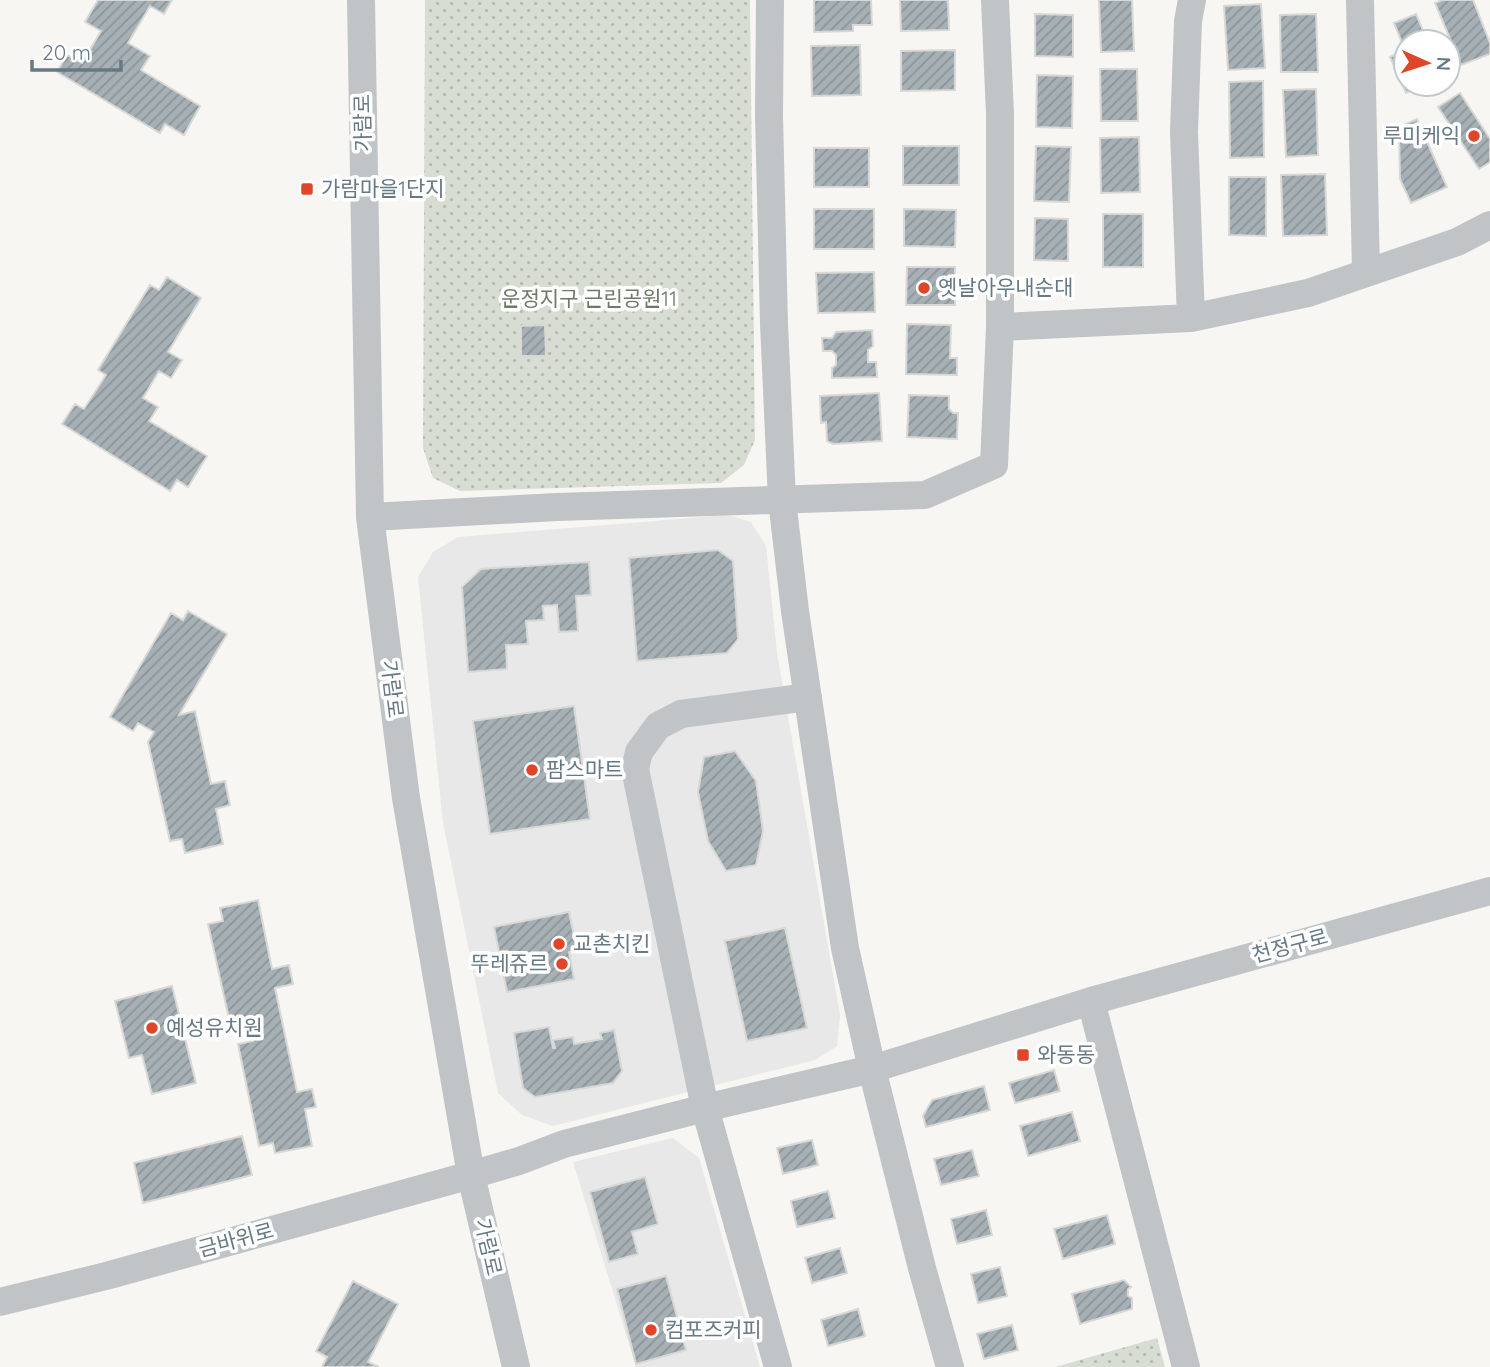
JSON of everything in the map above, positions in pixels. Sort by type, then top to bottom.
[{"type":"street","name":"가람로","points":[[361,0],[370,517],[407,798],[471,1175],[516,1367]]},
{"type":"street","points":[[770,0],[769,115],[774,324],[782,500],[795,611],[845,948],[872,1069],[950,1367]]},
{"type":"street","points":[[370,517],[557,507],[925,495],[994,465],[1000,327],[1000,114],[995,0]]},
{"type":"street","points":[[1191,318],[1184,132],[1188,21],[1192,0]]},
{"type":"street","points":[[1360,0],[1366,272]]},
{"type":"street","points":[[1000,327],[1191,318],[1308,293],[1457,242],[1490,225]]},
{"type":"street","points":[[778,1367],[705,1108],[635,769],[639,752],[658,726],[681,714],[807,696]]},
{"type":"street","name":"천정구로","points":[[705,1108],[872,1069],[1091,1001],[1490,891]]},
{"type":"street","points":[[1091,1001],[1185,1367]]},
{"type":"street","name":"금바위로","points":[[0,1302],[106,1276],[471,1175],[564,1144],[705,1108]]},
{"type":"shaded area","points":[[728,515],[751,522],[766,546],[777,653],[840,1015],[837,1046],[815,1060],[553,1126],[522,1115],[498,1093],[443,823],[418,577],[433,552],[458,537]]},
{"type":"shaded area","points":[[673,1138],[699,1158],[760,1367],[636,1367],[573,1162]]},
{"type":"green space","name":"운정지구 근린공원11","points":[[425,0],[750,0],[755,440],[744,465],[721,483],[460,491],[433,478],[423,448]]},
{"type":"green space","points":[[1157,1338],[1165,1367],[1055,1367]]},
{"type":"building","points":[[98,0],[172,0],[164,14],[150,6],[128,43],[150,56],[141,70],[200,106],[184,135],[165,124],[160,133],[57,72],[67,55],[82,63],[101,31],[85,22]]},
{"type":"building","points":[[814,0],[871,0],[872,25],[853,25],[853,31],[814,32]]},
{"type":"building","points":[[900,0],[948,0],[949,30],[901,31]]},
{"type":"building","points":[[1099,0],[1132,0],[1134,51],[1101,52]]},
{"type":"building","points":[[1442,0],[1473,0],[1490,43],[1490,54],[1462,65],[1462,28],[1445,28],[1435,3]]},
{"type":"building","points":[[1261,4],[1265,68],[1228,70],[1224,6]]},
{"type":"building","points":[[1035,14],[1073,15],[1073,57],[1035,56]]},
{"type":"building","points":[[1316,14],[1318,72],[1281,72],[1280,15]]},
{"type":"building","points":[[1416,14],[1422,28],[1396,28],[1394,23]]},
{"type":"building","points":[[860,45],[861,95],[812,96],[811,46]]},
{"type":"building","points":[[955,50],[955,90],[901,91],[901,51]]},
{"type":"building","points":[[1100,69],[1137,69],[1138,121],[1101,121]]},
{"type":"building","points":[[1037,75],[1073,76],[1072,128],[1036,127]]},
{"type":"building","points":[[1263,81],[1264,157],[1230,158],[1229,82]]},
{"type":"building","points":[[1316,89],[1318,155],[1286,157],[1283,90]]},
{"type":"building","points":[[1462,96],[1490,139],[1490,162],[1479,169],[1438,107],[1452,98]]},
{"type":"building","points":[[1417,119],[1447,187],[1411,203],[1400,179],[1399,127]]},
{"type":"building","points":[[1139,137],[1140,192],[1101,193],[1100,138]]},
{"type":"building","points":[[903,146],[959,146],[959,185],[903,185]]},
{"type":"building","points":[[1036,146],[1071,147],[1069,202],[1034,201]]},
{"type":"building","points":[[814,148],[869,148],[869,187],[814,187]]},
{"type":"building","points":[[1325,174],[1327,235],[1283,236],[1281,175]]},
{"type":"building","points":[[1229,177],[1266,177],[1266,236],[1229,235]]},
{"type":"building","points":[[814,209],[874,209],[874,249],[814,249]]},
{"type":"building","points":[[904,209],[956,210],[955,247],[904,246]]},
{"type":"building","points":[[1103,214],[1143,214],[1143,267],[1103,267]]},
{"type":"building","points":[[1035,218],[1068,219],[1068,261],[1034,260]]},
{"type":"building","points":[[907,267],[955,267],[955,305],[906,305]]},
{"type":"building","points":[[874,272],[875,312],[818,313],[816,273]]},
{"type":"building","points":[[167,277],[201,298],[168,352],[182,360],[171,378],[159,371],[143,398],[158,407],[149,421],[207,456],[188,487],[177,480],[170,491],[62,424],[75,404],[84,409],[106,375],[98,370],[150,285],[159,290]]},
{"type":"building","points":[[907,324],[951,325],[950,358],[957,358],[957,375],[906,374]]},
{"type":"building","points":[[545,325],[546,356],[521,356],[521,326]]},
{"type":"building","points":[[872,330],[873,346],[868,350],[868,362],[876,362],[877,377],[832,378],[836,355],[832,351],[823,351],[822,338],[832,338],[836,332]]},
{"type":"building","points":[[879,393],[882,441],[833,444],[827,441],[826,422],[821,423],[820,396]]},
{"type":"building","points":[[909,395],[949,396],[949,409],[958,413],[957,439],[907,437]]},
{"type":"building","points":[[718,550],[733,561],[738,639],[727,653],[637,661],[629,558]]},
{"type":"building","points":[[589,562],[591,595],[576,596],[578,631],[559,632],[557,605],[543,606],[544,620],[526,621],[528,644],[506,645],[507,669],[468,672],[462,587],[481,569]]},
{"type":"building","points":[[188,611],[227,634],[179,715],[195,711],[211,784],[225,781],[230,805],[216,809],[223,844],[185,853],[182,839],[170,841],[148,742],[154,732],[138,723],[133,731],[110,717],[171,613],[183,620]]},
{"type":"building","name":"팜스마트","points":[[574,706],[590,819],[490,834],[473,721]]},
{"type":"building","points":[[735,751],[756,781],[763,831],[756,865],[726,871],[708,841],[698,792],[704,757]]},
{"type":"building","points":[[258,900],[272,969],[289,965],[293,984],[275,988],[297,1092],[312,1089],[316,1107],[305,1109],[312,1146],[275,1153],[273,1143],[259,1146],[238,1044],[253,1041],[248,1019],[230,1023],[208,924],[223,921],[220,908]]},
{"type":"building","points":[[569,912],[577,951],[569,952],[574,979],[507,992],[494,927]]},
{"type":"building","points":[[785,928],[807,1028],[747,1041],[725,941]]},
{"type":"building","name":"예성유치원","points":[[172,986],[196,1083],[152,1094],[142,1055],[129,1058],[115,1001]]},
{"type":"building","points":[[549,1027],[553,1048],[553,1040],[573,1037],[574,1044],[602,1039],[600,1033],[614,1030],[622,1071],[613,1083],[535,1097],[523,1088],[514,1033]]},
{"type":"building","points":[[1054,1070],[1060,1091],[1015,1103],[1009,1083]]},
{"type":"building","points":[[984,1086],[990,1110],[926,1127],[923,1116],[932,1100]]},
{"type":"building","points":[[1072,1112],[1080,1141],[1028,1156],[1020,1126]]},
{"type":"building","points":[[242,1136],[252,1175],[143,1203],[134,1163]]},
{"type":"building","points":[[812,1140],[818,1165],[783,1174],[777,1148]]},
{"type":"building","points":[[972,1150],[979,1176],[941,1185],[934,1159]]},
{"type":"building","points":[[645,1177],[658,1224],[632,1232],[638,1254],[609,1262],[590,1192]]},
{"type":"building","points":[[828,1191],[835,1218],[797,1227],[791,1201]]},
{"type":"building","points":[[986,1210],[992,1235],[957,1244],[951,1219]]},
{"type":"building","points":[[1107,1215],[1115,1244],[1063,1259],[1054,1229]]},
{"type":"building","points":[[840,1248],[847,1273],[812,1283],[805,1258]]},
{"type":"building","points":[[1000,1267],[1007,1296],[978,1303],[971,1274]]},
{"type":"building","points":[[666,1276],[686,1350],[636,1364],[617,1289]]},
{"type":"building","points":[[1124,1280],[1131,1287],[1128,1289],[1128,1296],[1132,1298],[1132,1309],[1080,1324],[1072,1294]]},
{"type":"building","points":[[353,1281],[398,1304],[368,1362],[379,1367],[322,1367],[327,1357],[316,1351]]},
{"type":"building","points":[[858,1309],[865,1336],[828,1346],[821,1320]]},
{"type":"building","points":[[1012,1325],[1018,1350],[984,1359],[977,1334]]},
{"type":"place","name":"루미케익","points":[[1474,136]]},
{"type":"place","name":"가람마을1단지","points":[[307,189]]},
{"type":"place","name":"옛날아우내순대","points":[[924,288]]},
{"type":"place","name":"팜스마트","points":[[532,770]]},
{"type":"place","name":"교촌치킨","points":[[559,944]]},
{"type":"place","name":"뚜레쥬르","points":[[562,964]]},
{"type":"place","name":"예성유치원","points":[[152,1028]]},
{"type":"place","name":"와동동","points":[[1023,1055]]},
{"type":"place","name":"컴포즈커피","points":[[651,1330]]}]
